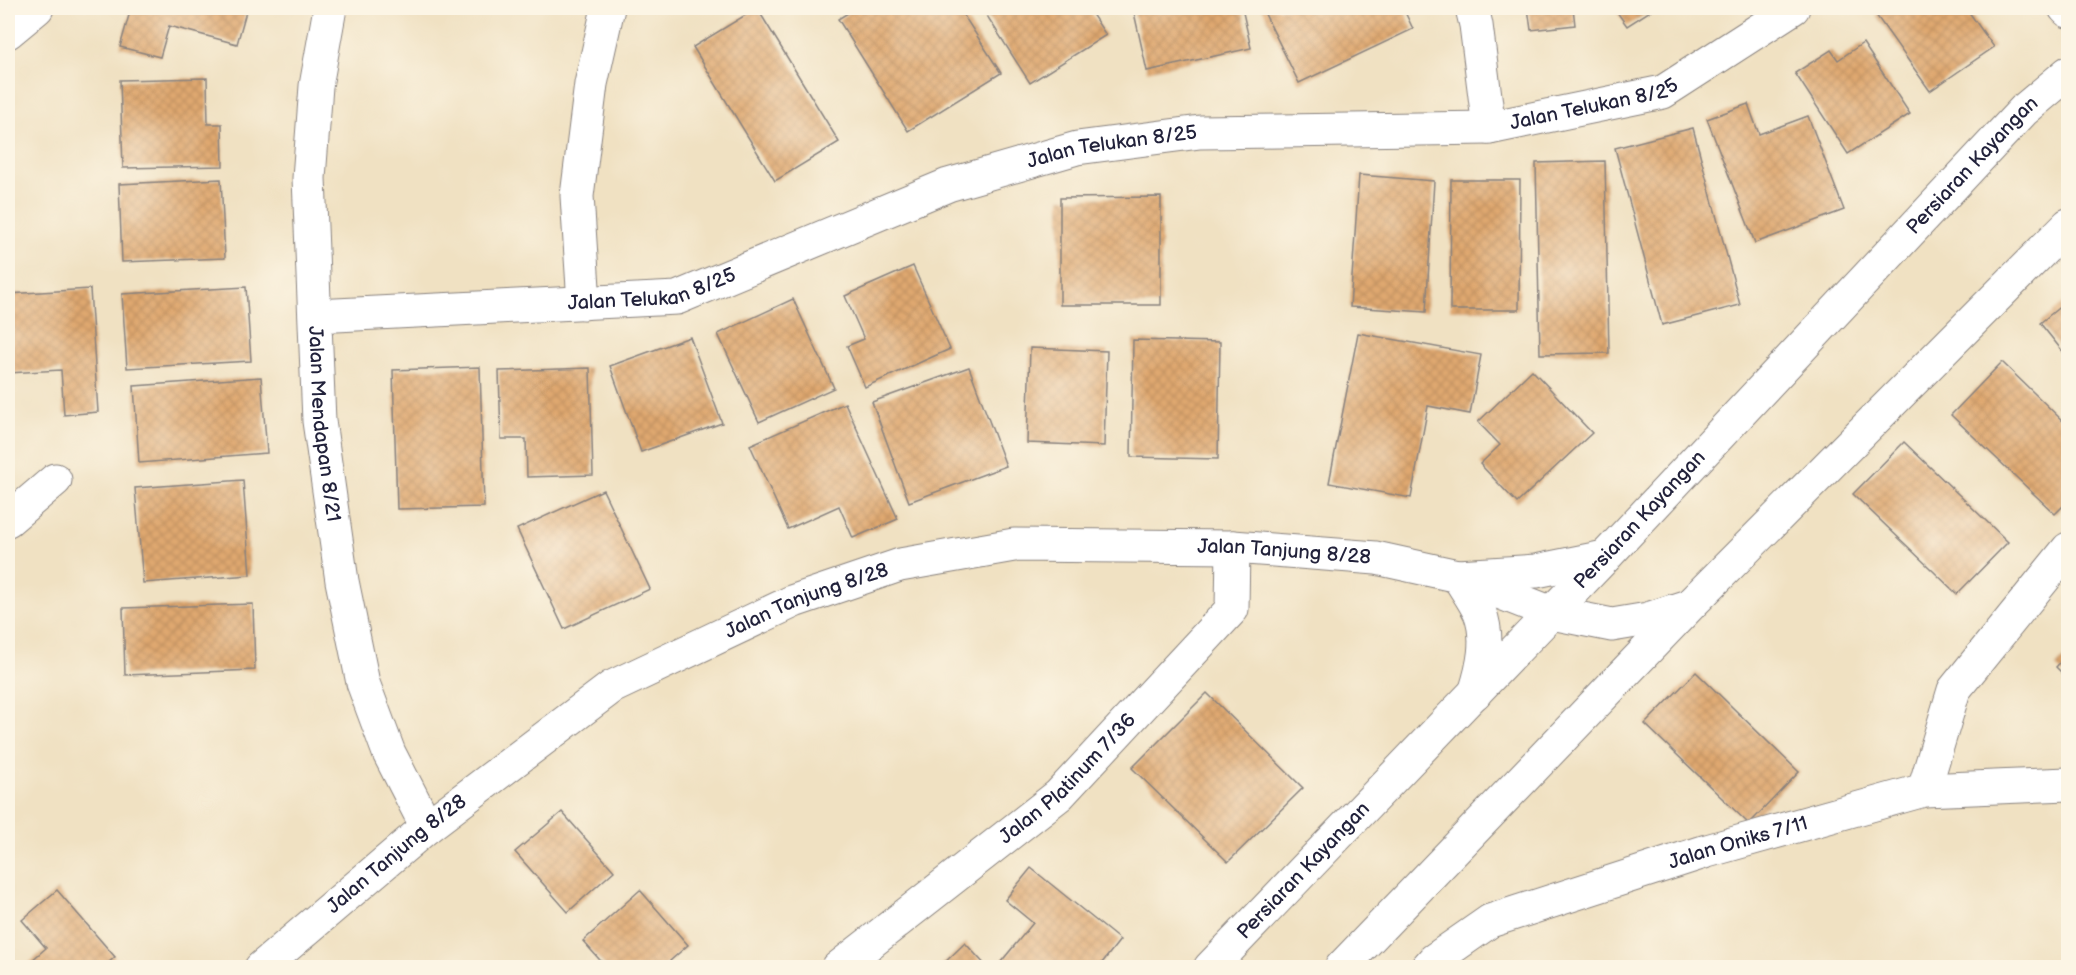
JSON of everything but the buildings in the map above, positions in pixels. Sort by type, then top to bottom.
[{"type":"street","points":[[8,32],[37,8]]},
{"type":"street","name":"Jalan Mendapan 8/21","points":[[330,8],[316,86],[309,178],[319,421],[342,581],[363,683],[389,753],[427,827]]},
{"type":"street","points":[[584,303],[577,196],[591,84],[608,8]]},
{"type":"street","points":[[1472,8],[1489,128]]},
{"type":"street","name":"Jalan Telukan 8/25","points":[[316,316],[677,298],[948,185],[1077,148],[1200,132],[1489,128],[1663,92],[1793,8]]},
{"type":"street","points":[[2065,8],[2068,11]]},
{"type":"street","name":"Persiaran Kayangan","points":[[1209,968],[1552,613],[2024,110],[2068,73]]},
{"type":"street","points":[[1341,968],[1690,605],[2068,225]]},
{"type":"street","points":[[8,520],[55,480]]},
{"type":"street","name":"Jalan Tanjung 8/28","points":[[261,968],[427,827],[612,687],[794,601],[900,565],[1014,545],[1233,547],[1376,558],[1458,576]]},
{"type":"street","name":"Jalan Platinum 7/36","points":[[838,968],[1059,795],[1232,609],[1233,547]]},
{"type":"street","points":[[1924,790],[1954,690],[2068,549]]},
{"type":"street","points":[[1458,576],[1536,571],[1605,557]]},
{"type":"street","points":[[1458,576],[1552,613],[1612,625],[1648,619],[1690,605]]},
{"type":"street","points":[[1458,576],[1480,614],[1485,637],[1484,665],[1475,693]]},
{"type":"street","name":"Jalan Oniks 7/11","points":[[1427,968],[1434,960],[1490,921],[1707,851],[1924,790],[2068,784]]}]
